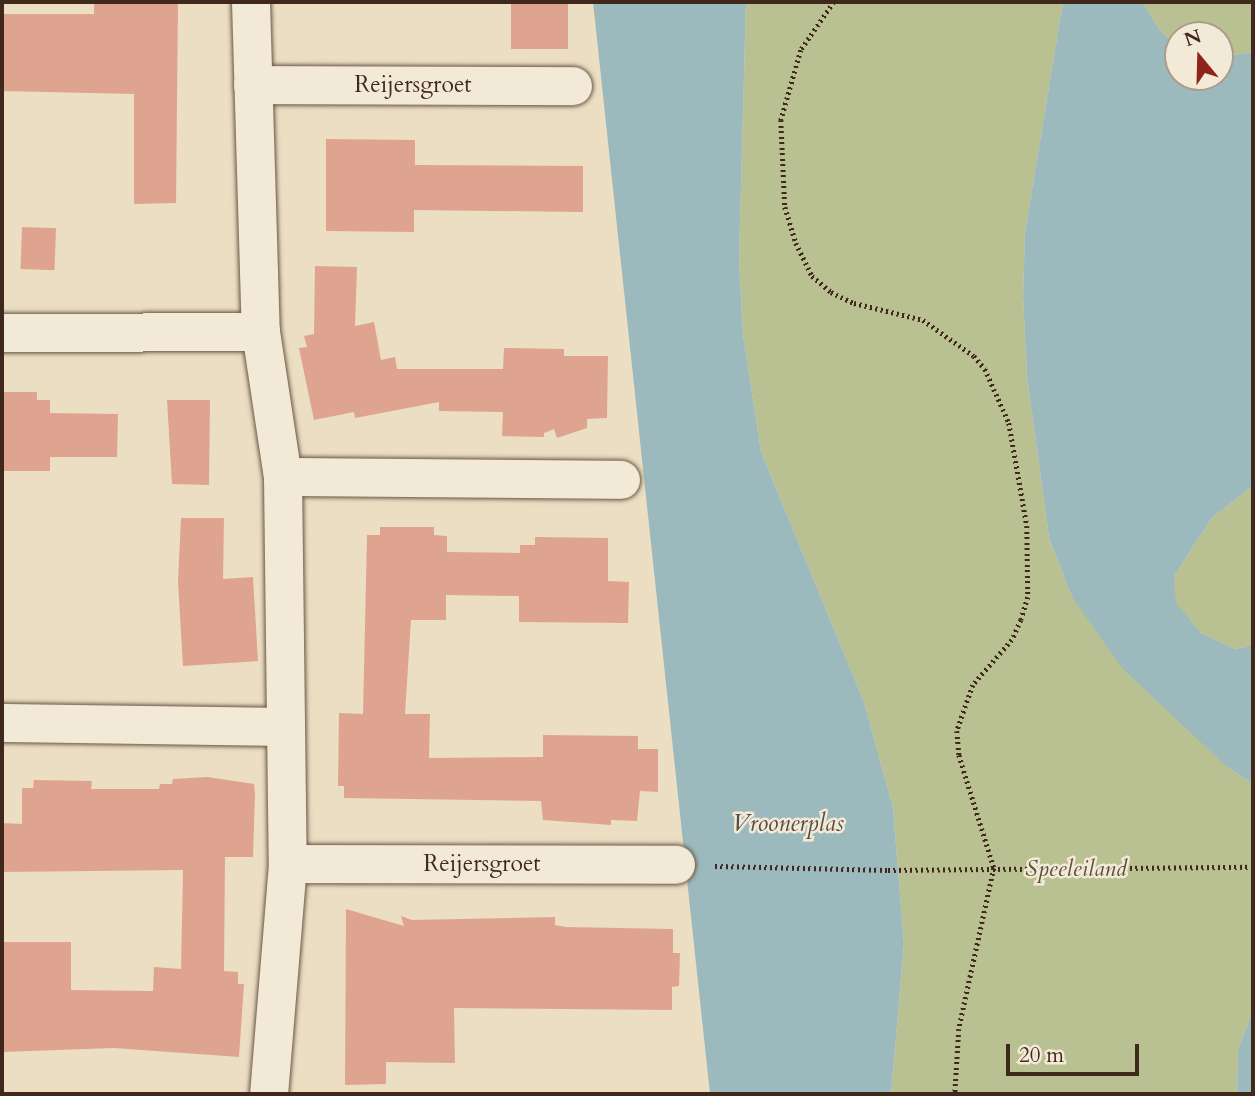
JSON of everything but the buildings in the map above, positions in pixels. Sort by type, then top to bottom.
[{"type":"street","points":[[251,2],[261,332],[283,477],[284,727],[288,864],[269,1094]]},
{"type":"street","name":"Reijersgroet","points":[[253,85],[573,86]]},
{"type":"street","points":[[2,333],[261,332]]},
{"type":"street","points":[[283,477],[621,480]]},
{"type":"street","points":[[2,723],[284,727]]},
{"type":"street","name":"Reijersgroet","points":[[288,864],[676,865]]},
{"type":"path","points":[[834,2],[801,50],[781,120],[785,207],[796,243],[812,276],[831,292],[854,303],[923,320],[962,343],[985,369],[1009,423],[1027,526],[1028,597],[1012,640],[973,685],[957,730],[959,755],[994,868],[959,1029],[955,1094]]},
{"type":"path","points":[[676,865],[1253,867]]},
{"type":"green space","name":"Speeleiland","points":[[746,2],[1063,2],[1025,232],[1023,296],[1027,376],[1049,538],[1072,597],[1226,766],[1253,784],[1253,1010],[1238,1051],[1237,1094],[891,1094],[904,944],[893,808],[864,702],[761,452],[743,334],[739,260]]},
{"type":"green space","points":[[1142,2],[1253,2],[1253,52],[1234,55],[1234,21],[1164,21],[1164,34]]},
{"type":"green space","points":[[1253,485],[1253,645],[1235,649],[1201,633],[1175,603],[1174,576],[1211,519]]},
{"type":"water","name":"Vroonerplas","points":[[593,2],[746,2],[739,260],[743,334],[761,452],[864,702],[893,808],[904,944],[891,1094],[710,1094]]},
{"type":"water","points":[[1063,2],[1142,2],[1164,34],[1164,91],[1234,91],[1234,55],[1253,52],[1253,485],[1211,519],[1174,576],[1176,603],[1201,633],[1235,649],[1253,645],[1253,784],[1226,766],[1123,669],[1072,597],[1049,538],[1027,376],[1023,296],[1025,232]]},
{"type":"water","points":[[1253,1010],[1253,1094],[1237,1094],[1238,1051]]}]
